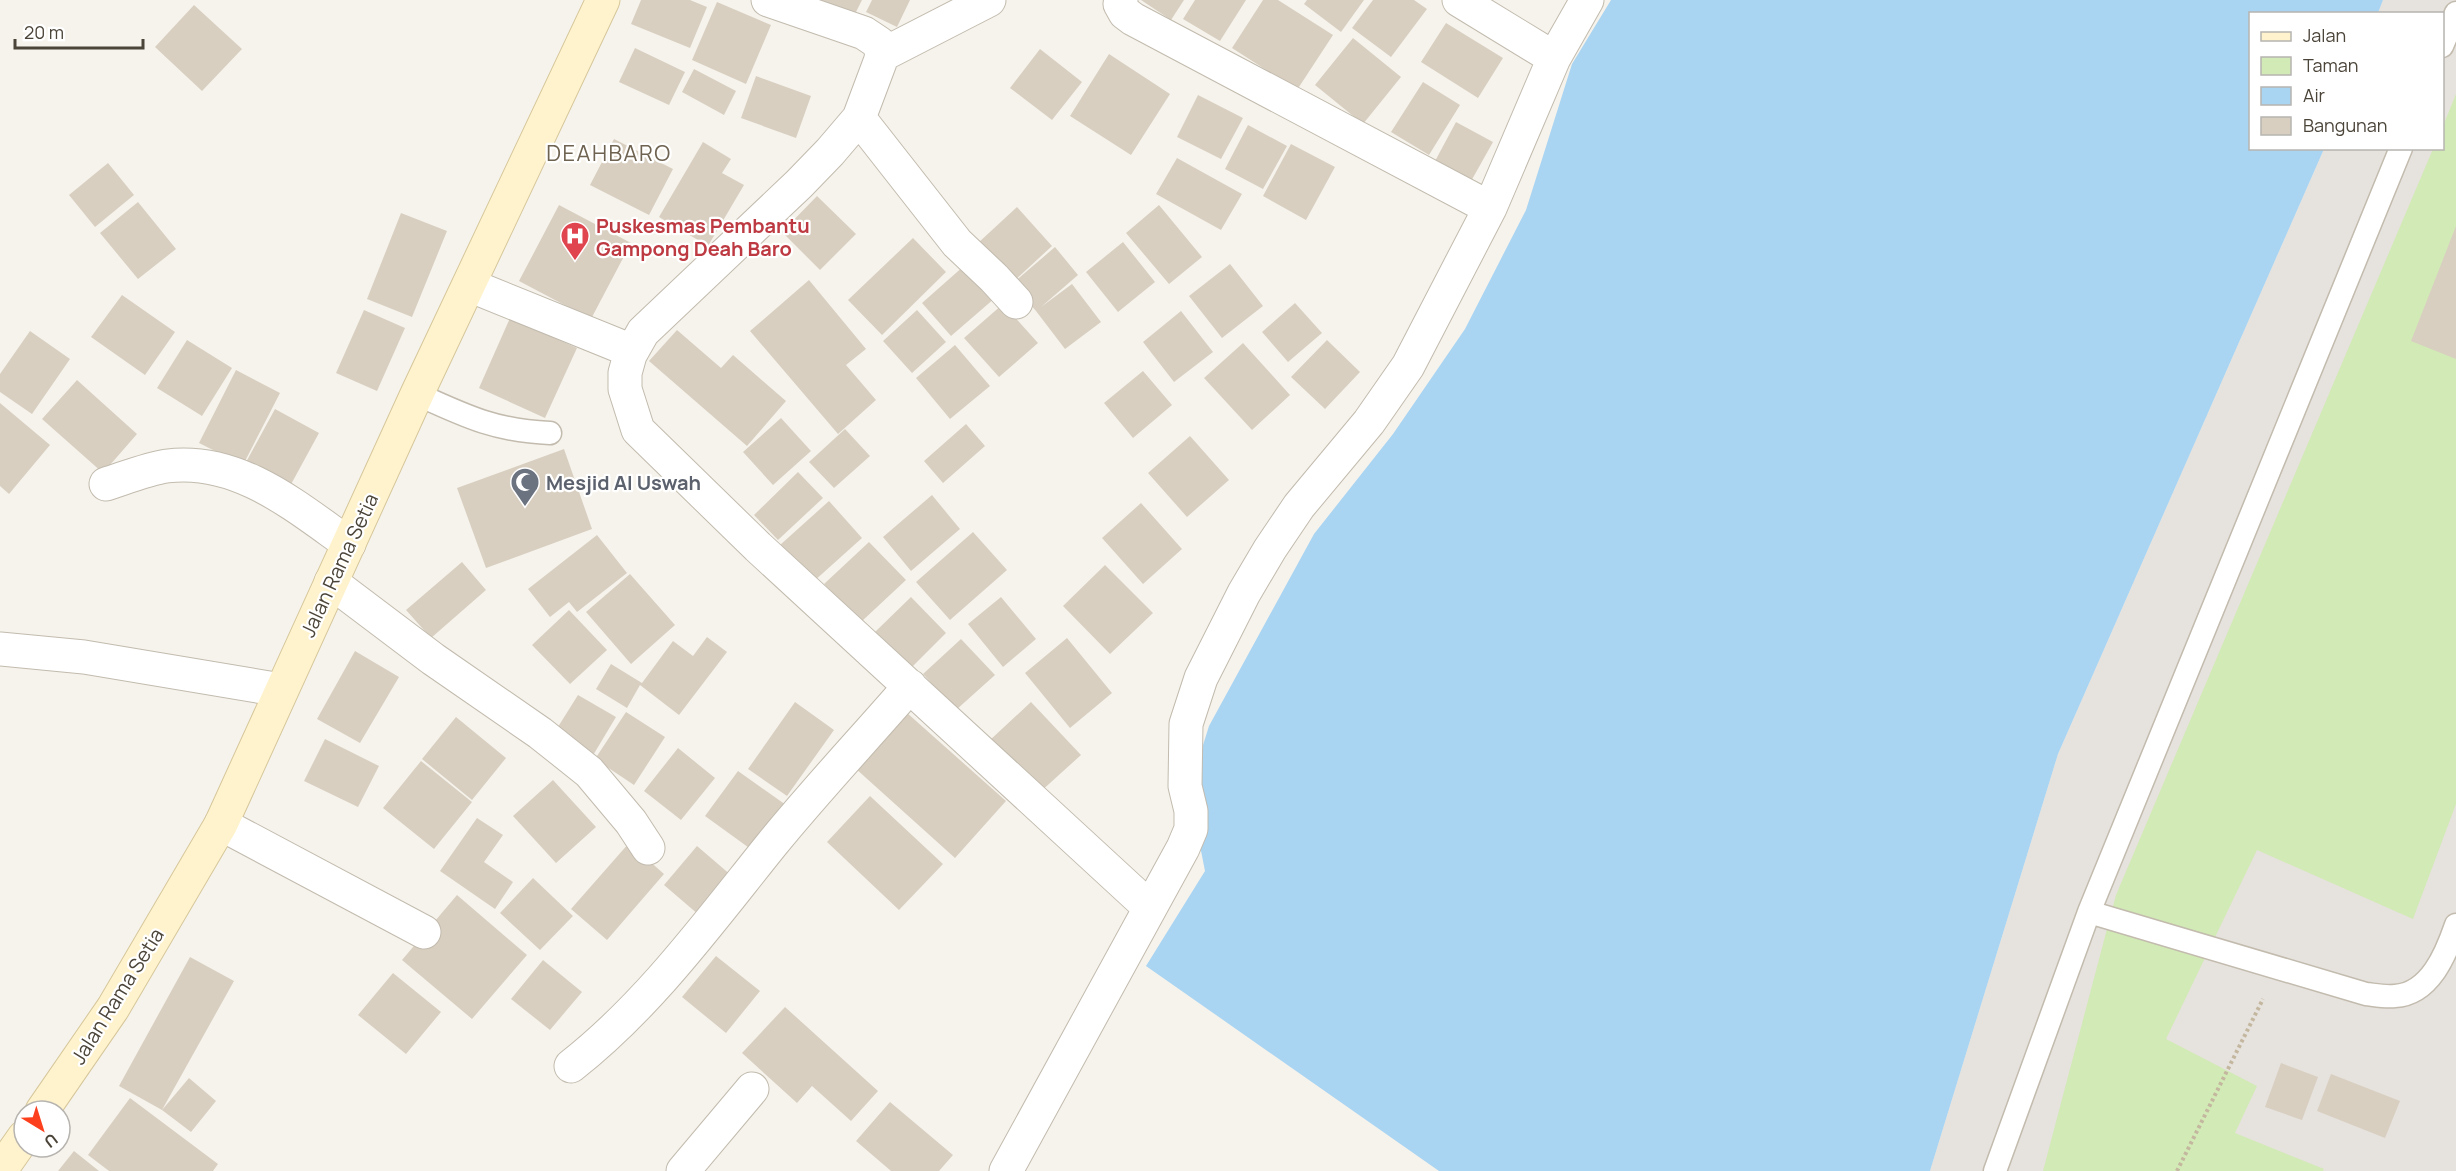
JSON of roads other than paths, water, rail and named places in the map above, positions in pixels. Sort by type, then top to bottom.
[{"type":"street","name":"Jalan Rama Setia","points":[[50,1099],[113,1008],[220,824],[417,394],[603,0]]},
{"type":"street","points":[[768,0],[864,33],[879,43],[882,54],[859,118],[799,184],[643,332],[632,351],[625,373],[625,389],[638,430],[758,547],[1149,907]]},
{"type":"street","points":[[882,54],[989,0]]},
{"type":"street","points":[[1459,0],[1554,58]]},
{"type":"street","points":[[1006,1171],[1191,829],[1191,811],[1185,786],[1184,751],[1186,724],[1201,678],[1244,593],[1270,549],[1299,506],[1369,422],[1408,366],[1490,208],[1554,58],[1587,0]]},
{"type":"street","points":[[1114,1],[1133,19],[1490,208]]},
{"type":"street","points":[[859,118],[957,243],[1016,302]]},
{"type":"street","points":[[469,285],[632,351]]},
{"type":"street","points":[[106,484],[167,466],[198,465],[230,472],[259,484],[291,503],[349,544]]},
{"type":"street","points":[[331,582],[434,659],[540,733],[590,772],[631,822],[648,848]]},
{"type":"street","points":[[0,649],[84,657],[281,690]]},
{"type":"street","points":[[571,1066],[600,1044],[657,983],[773,842],[910,686]]},
{"type":"street","points":[[220,824],[424,932]]},
{"type":"street","points":[[683,1171],[752,1089]]},
{"type":"street","points":[[0,1171],[12,1154]]},
{"type":"lane","points":[[2444,41],[2456,13]]},
{"type":"lane","points":[[1995,1171],[2089,912],[2400,150]]},
{"type":"lane","points":[[417,394],[471,419],[501,428],[550,433]]},
{"type":"lane","points":[[2089,912],[2366,994],[2396,996],[2423,986],[2447,950],[2456,925]]},
{"type":"water","points":[[1611,0],[2383,0],[2378,12],[2249,12],[2249,150],[2324,150],[2058,754],[1930,1171],[1439,1171],[1146,966],[1205,871],[1189,790],[1209,726],[1314,534],[1393,434],[1465,329],[1526,210],[1572,64]]},
{"type":"place","name":"Puskesmas Pembantu Gampong Deah Baro","points":[[575,262]]},
{"type":"place","name":"Mesjid Al Uswah","points":[[525,508]]},
{"type":"district","name":"DEAHBARO","points":[[609,153]]}]
